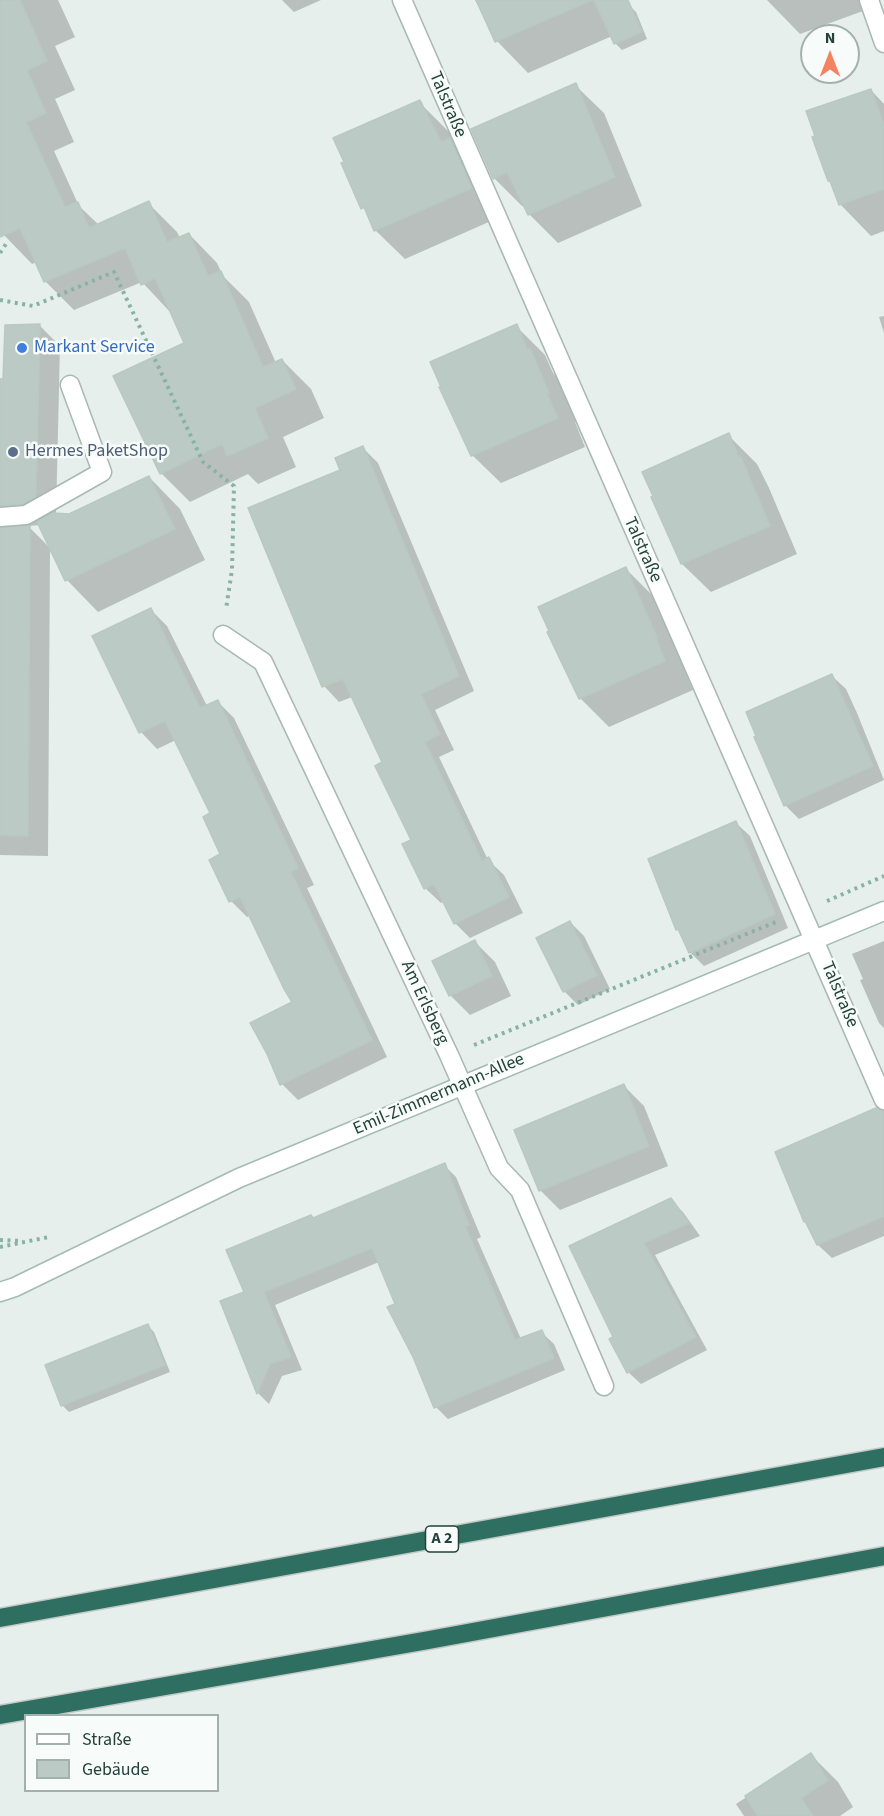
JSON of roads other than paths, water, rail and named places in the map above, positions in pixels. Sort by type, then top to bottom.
[{"type":"highway","name":"A 2","points":[[0,1618],[884,1457]]},
{"type":"highway","points":[[0,1716],[884,1556]]},
{"type":"street","name":"Talstraße","points":[[402,0],[884,1100]]},
{"type":"street","points":[[869,0],[884,43]]},
{"type":"street","points":[[0,517],[26,515],[102,472],[70,385]]},
{"type":"street","name":"Am Erlsberg","points":[[223,635],[263,662],[449,1055],[499,1168],[520,1190],[604,1386]]},
{"type":"street","name":"Emil-Zimmermann-Allee","points":[[0,1292],[15,1287],[239,1178],[884,911]]},
{"type":"place","name":"Markant Service","points":[[22,348]]},
{"type":"place","name":"Hermes PaketShop","points":[[13,452]]}]
